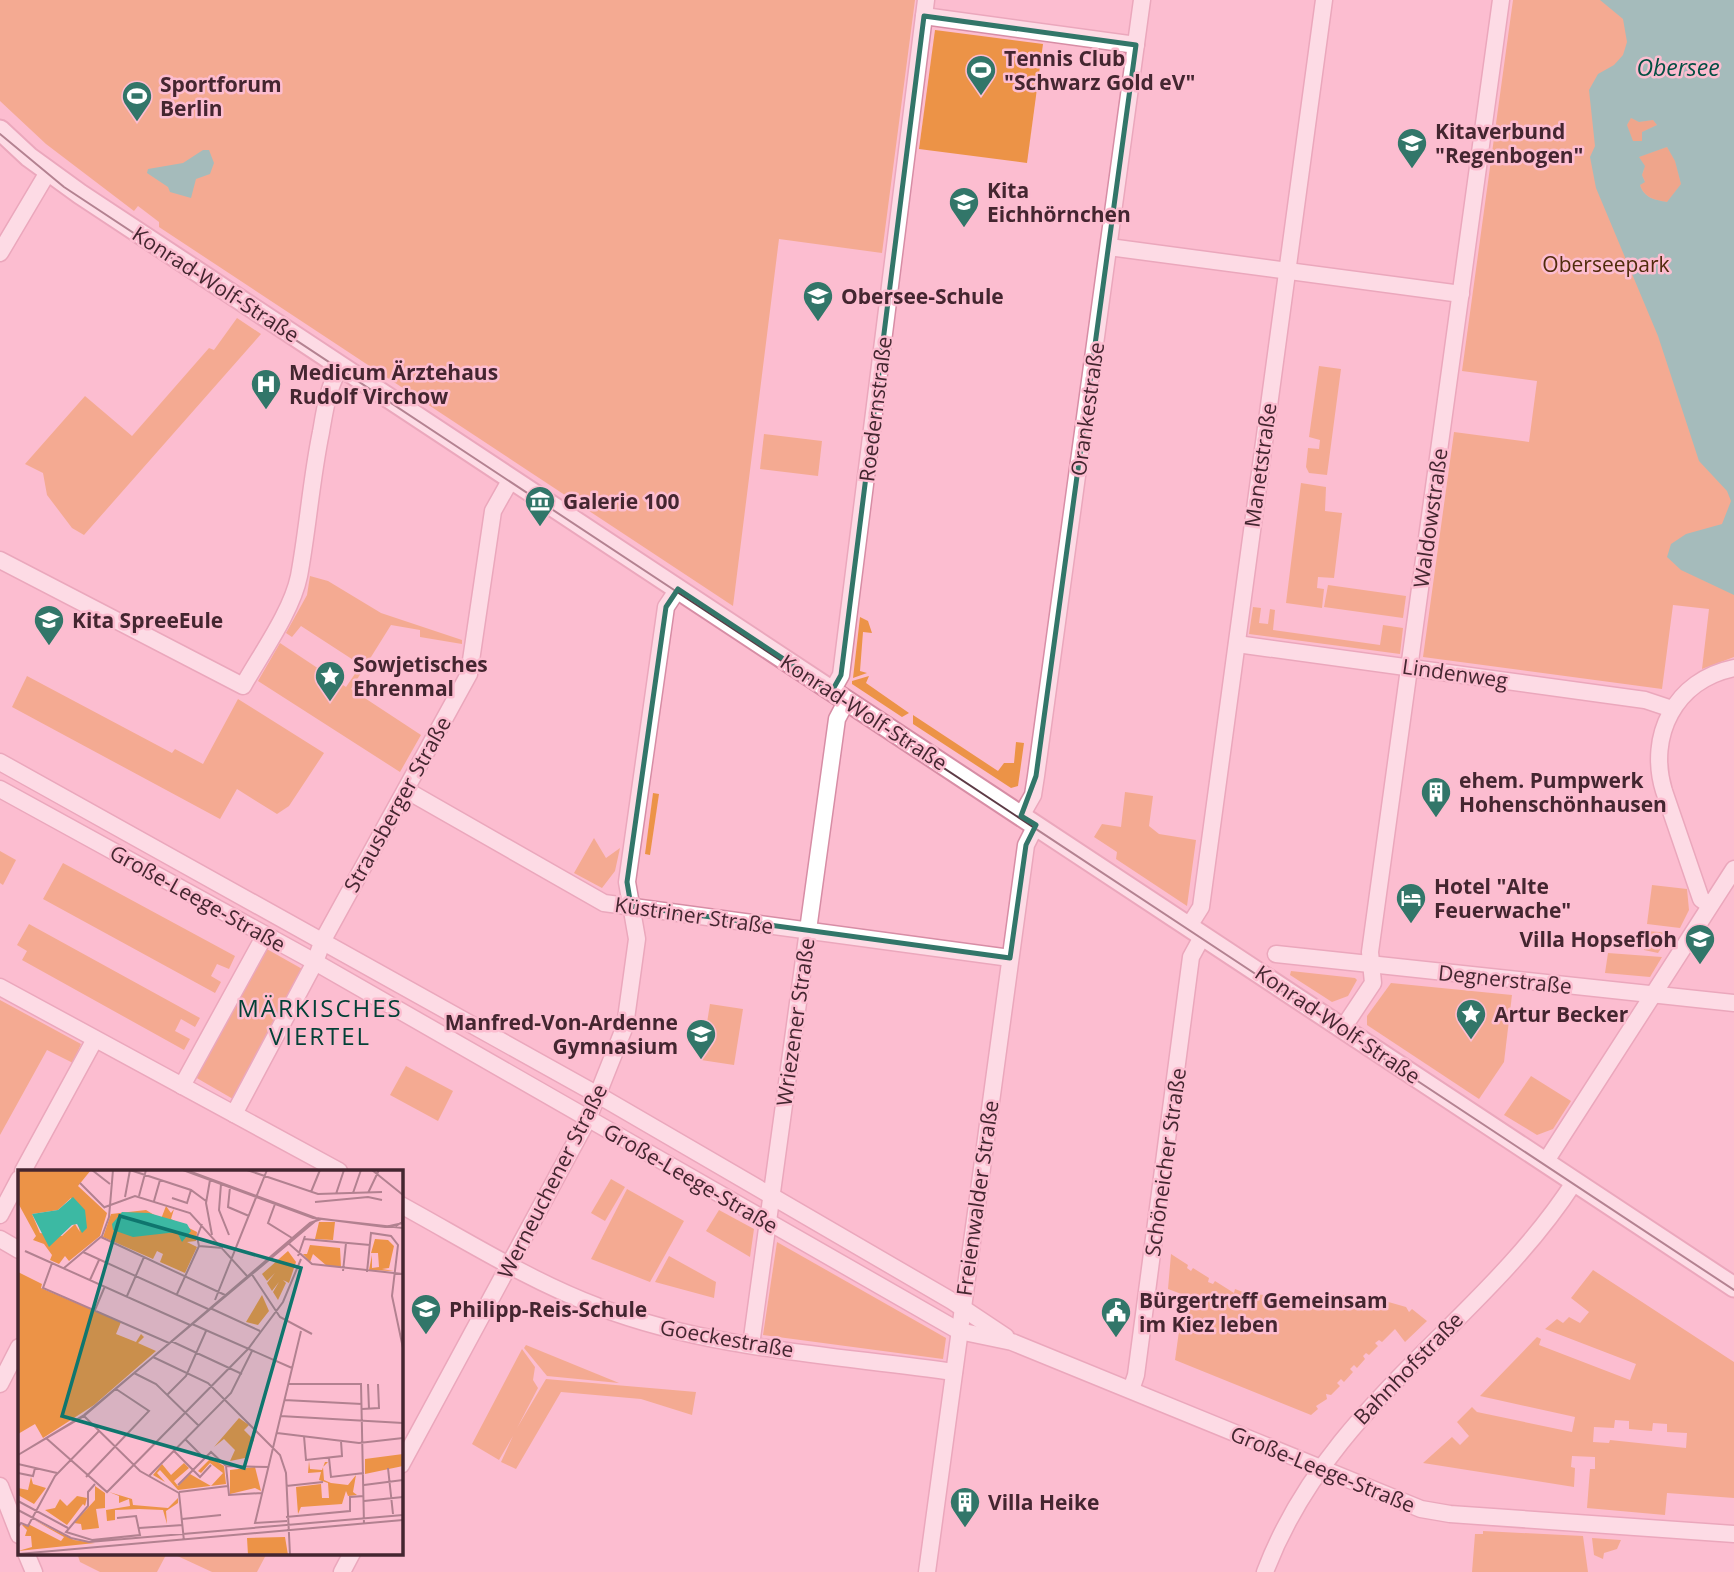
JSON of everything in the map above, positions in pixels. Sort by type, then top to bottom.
[{"type":"main road","name":"Konrad-Wolf-Straße","points":[[0,130],[48,172],[1734,1287]]},
{"type":"street","name":"Orankestraße","points":[[1028,820],[1037,776],[1142,0]]},
{"type":"street","name":"Manetstraße","points":[[1196,931],[1324,0]]},
{"type":"street","name":"Waldowstraße","points":[[1343,1028],[1373,982],[1370,951],[1501,0]]},
{"type":"street","points":[[925,8],[1136,45]]},
{"type":"street","name":"Roedernstraße","points":[[839,696],[925,8]]},
{"type":"street","points":[[0,253],[48,172]]},
{"type":"street","points":[[1109,247],[1461,294]]},
{"type":"street","points":[[0,560],[243,686],[288,604],[299,577],[308,498],[324,413],[333,379],[341,366]]},
{"type":"street","name":"Strausberger Straße","points":[[234,1114],[315,962],[323,940],[469,674],[493,511],[511,479]]},
{"type":"street","name":"Werneuchener Straße","points":[[402,1463],[588,1119],[625,1026],[637,939],[626,882],[666,607],[678,589]]},
{"type":"street","name":"Lindenweg","points":[[1237,644],[1646,700],[1672,709]]},
{"type":"street","points":[[1710,905],[1701,899],[1659,774],[1659,740],[1672,709],[1692,686],[1715,673],[1734,668]]},
{"type":"street","name":"Wriezener Straße","points":[[751,1345],[839,696]]},
{"type":"street","name":"Große-Leege-Straße","points":[[0,762],[598,1095],[962,1308],[1012,1342]]},
{"type":"street","name":"Große-Leege-Straße","points":[[20,772],[5,791],[315,962],[959,1331],[1012,1342],[1390,1498],[1436,1512],[1734,1534]]},
{"type":"street","name":"Küstriner Straße","points":[[406,790],[604,903],[1010,958]]},
{"type":"street","name":"Freienwalder Straße","points":[[926,1572],[1028,820]]},
{"type":"street","points":[[1546,1161],[1734,869]]},
{"type":"street","name":"Schöneicher Straße","points":[[1131,1390],[1136,1375],[1196,931]]},
{"type":"street","points":[[182,1086],[265,935]]},
{"type":"street","name":"Degnerstraße","points":[[1276,954],[1734,1003]]},
{"type":"street","points":[[0,986],[337,1170]]},
{"type":"street","points":[[24,1170],[95,1039]]},
{"type":"street","points":[[0,1215],[18,1181]]},
{"type":"street","name":"Bahnhofstraße","points":[[1265,1572],[1288,1518],[1319,1468],[1342,1438],[1528,1244],[1575,1181]]},
{"type":"street","name":"Goeckestraße","points":[[402,1206],[571,1296],[624,1316],[693,1336],[954,1372]]},
{"type":"street","points":[[0,1239],[18,1249]]},
{"type":"street","points":[[0,1384],[18,1349]]},
{"type":"street","points":[[0,1486],[18,1532]]},
{"type":"street","points":[[26,1554],[34,1572]]},
{"type":"street","points":[[342,1572],[351,1554]]},
{"type":"highlighted area","points":[[924,16],[1136,45],[1036,776],[1021,816],[1036,825],[1026,845],[1010,958],[631,906],[627,882],[666,607],[678,589],[832,691],[841,675]]},
{"type":"green space","points":[[0,0],[915,0],[882,253],[779,239],[733,606],[159,227],[159,222],[138,206],[134,211],[46,144],[0,101]]},
{"type":"green space","name":"Oberseepark","points":[[1513,0],[1734,0],[1734,657],[1702,669],[1709,609],[1673,605],[1662,689],[1423,657],[1454,432],[1529,442],[1537,381],[1462,371]]},
{"type":"green space","name":"Tennis Club \"Schwarz Gold eV\"","points":[[935,30],[1043,44],[1027,163],[919,149]]},
{"type":"green space","points":[[237,318],[261,334],[84,535],[72,528],[47,495],[43,473],[25,464],[85,396],[132,436],[209,348],[214,350]]},
{"type":"green space","points":[[1319,366],[1341,369],[1327,475],[1309,473],[1306,467],[1308,448],[1319,449],[1320,440],[1309,437]]},
{"type":"green space","points":[[764,434],[822,441],[818,476],[760,469]]},
{"type":"green space","points":[[1301,483],[1326,487],[1325,511],[1342,513],[1334,578],[1318,577],[1317,588],[1324,589],[1322,608],[1286,603]]},
{"type":"green space","points":[[310,576],[328,581],[381,613],[462,640],[462,644],[420,637],[420,630],[391,625],[351,689],[421,735],[400,772],[258,681],[280,643],[346,687],[361,665],[301,626],[292,637],[286,633],[307,595]]},
{"type":"green space","points":[[1328,585],[1406,596],[1403,618],[1324,607]]},
{"type":"green space","points":[[1253,607],[1261,608],[1259,623],[1268,624],[1270,609],[1275,610],[1273,630],[1380,645],[1383,625],[1403,628],[1400,654],[1249,634]]},
{"type":"green space","points":[[860,617],[868,621],[872,633],[863,632],[860,671],[867,673],[853,678]]},
{"type":"green space","points":[[27,676],[172,753],[175,749],[203,764],[238,699],[324,753],[289,806],[277,814],[237,789],[220,819],[12,707]]},
{"type":"green space","points":[[869,676],[866,683],[909,713],[902,717],[852,684],[852,681]]},
{"type":"green space","points":[[913,715],[998,771],[1004,763],[1014,763],[1016,742],[1024,743],[1018,786],[1011,788],[913,724]]},
{"type":"green space","points":[[1125,792],[1153,796],[1149,826],[1159,834],[1196,840],[1187,906],[1116,859],[1117,852],[1094,837],[1102,824],[1121,827]]},
{"type":"green space","points":[[653,793],[659,794],[650,855],[645,854]]},
{"type":"green space","points":[[594,838],[606,858],[620,848],[615,871],[602,888],[574,873]]},
{"type":"green space","points":[[0,851],[16,860],[3,885],[0,883]]},
{"type":"green space","points":[[63,863],[235,956],[229,969],[217,964],[211,976],[221,982],[215,993],[43,899]]},
{"type":"green space","points":[[1652,885],[1687,889],[1689,910],[1680,928],[1647,924]]},
{"type":"green space","points":[[29,924],[200,1018],[195,1027],[181,1019],[175,1031],[190,1039],[184,1050],[22,960],[27,951],[17,945]]},
{"type":"green space","points":[[1647,931],[1671,933],[1658,953],[1644,950]]},
{"type":"green space","points":[[265,948],[304,970],[233,1099],[195,1077]]},
{"type":"green space","points":[[1608,953],[1662,957],[1650,977],[1605,973]]},
{"type":"green space","points":[[1291,971],[1357,980],[1348,996],[1332,1002],[1290,975]]},
{"type":"green space","points":[[1391,983],[1512,995],[1504,1062],[1479,1099],[1367,1025],[1367,1016]]},
{"type":"green space","points":[[0,1000],[81,1044],[73,1063],[47,1050],[0,1135]]},
{"type":"green space","points":[[710,1004],[743,1009],[734,1065],[701,1060]]},
{"type":"green space","points":[[406,1066],[453,1091],[438,1121],[390,1095]]},
{"type":"green space","points":[[1531,1076],[1571,1101],[1553,1129],[1537,1135],[1504,1115]]},
{"type":"green space","points":[[611,1179],[625,1187],[605,1221],[591,1213]]},
{"type":"green space","points":[[627,1189],[684,1221],[650,1282],[591,1259]]},
{"type":"green space","points":[[719,1210],[754,1229],[750,1257],[706,1231]]},
{"type":"green space","points":[[777,1242],[946,1338],[943,1359],[763,1335]]},
{"type":"green space","points":[[1171,1254],[1188,1265],[1187,1268],[1191,1271],[1193,1268],[1209,1278],[1208,1282],[1213,1284],[1215,1281],[1234,1293],[1235,1289],[1256,1297],[1257,1294],[1277,1297],[1278,1294],[1290,1295],[1291,1298],[1308,1295],[1308,1304],[1314,1295],[1332,1299],[1333,1295],[1347,1295],[1347,1299],[1366,1296],[1366,1299],[1371,1300],[1372,1296],[1406,1307],[1409,1312],[1412,1309],[1427,1321],[1405,1342],[1395,1329],[1382,1342],[1379,1340],[1375,1343],[1378,1346],[1369,1355],[1366,1353],[1363,1356],[1365,1359],[1357,1368],[1354,1365],[1350,1369],[1353,1372],[1344,1382],[1341,1379],[1337,1383],[1340,1386],[1331,1395],[1326,1394],[1327,1399],[1316,1406],[1318,1409],[1311,1415],[1175,1360],[1184,1295],[1168,1289]]},
{"type":"green space","points":[[669,1256],[716,1282],[714,1298],[655,1282]]},
{"type":"green space","points":[[1593,1270],[1734,1362],[1734,1498],[1667,1493],[1665,1515],[1587,1508],[1590,1469],[1595,1469],[1595,1457],[1572,1456],[1571,1467],[1575,1468],[1574,1487],[1423,1463],[1452,1437],[1460,1445],[1469,1436],[1457,1422],[1472,1407],[1477,1412],[1572,1432],[1575,1417],[1480,1396],[1537,1337],[1541,1339],[1539,1345],[1630,1380],[1636,1364],[1545,1329],[1557,1319],[1563,1323],[1569,1317],[1580,1323],[1589,1312],[1571,1298]],"holes":[[[1615,1420],[1629,1421],[1629,1429],[1652,1431],[1653,1423],[1667,1424],[1667,1432],[1687,1433],[1686,1448],[1610,1440],[1609,1443],[1593,1442],[1594,1427],[1614,1428]]]},
{"type":"green space","points":[[526,1345],[619,1383],[547,1376],[524,1348]]},
{"type":"green space","points":[[522,1349],[535,1367],[533,1380],[538,1388],[517,1428],[546,1379],[696,1392],[692,1415],[641,1399],[561,1392],[516,1469],[501,1462],[513,1436],[499,1460],[472,1444]]},
{"type":"green space","points":[[1483,1531],[1583,1536],[1588,1572],[1472,1572],[1475,1534],[1483,1534]]},
{"type":"green space","points":[[1592,1538],[1621,1540],[1617,1549],[1604,1553],[1603,1559],[1594,1555]]},
{"type":"green space","points":[[77,1554],[166,1554],[157,1572],[100,1572],[80,1562]]},
{"type":"green space","points":[[173,1554],[266,1554],[257,1572],[212,1572]]},
{"type":"shaded area","points":[[1631,118],[1639,122],[1653,120],[1657,125],[1642,132],[1642,141],[1632,141],[1627,125]]},
{"type":"shaded area","points":[[1667,147],[1675,160],[1681,184],[1668,202],[1651,198],[1642,189],[1640,185],[1645,181],[1642,175],[1644,170],[1638,157]]},
{"type":"water","name":"Obersee","points":[[1600,0],[1734,0],[1734,595],[1681,570],[1667,557],[1671,544],[1686,534],[1722,524],[1731,501],[1727,491],[1699,461],[1658,336],[1596,188],[1590,157],[1595,146],[1589,90],[1598,74],[1614,65],[1623,55],[1627,42],[1623,19]],"holes":[[[1631,118],[1639,122],[1653,120],[1657,125],[1642,132],[1642,141],[1633,141],[1627,125]],[[1667,147],[1675,161],[1681,184],[1667,202],[1650,198],[1644,193],[1640,185],[1645,182],[1642,175],[1645,166],[1639,157]]]},
{"type":"water","points":[[203,150],[209,150],[214,163],[210,174],[196,179],[191,198],[170,192],[168,187],[147,173],[148,169],[183,163]]},
{"type":"tram line","points":[[0,134],[64,187],[1734,1290]]},
{"type":"place","name":"Tennis Club \"Schwarz Gold eV\"","points":[[981,97]]},
{"type":"place","name":"Sportforum Berlin","points":[[137,123]]},
{"type":"place","name":"Kitaverbund \"Regenbogen\"","points":[[1412,170]]},
{"type":"place","name":"Kita Eichhörnchen","points":[[964,229]]},
{"type":"place","name":"Obersee-Schule","points":[[818,323]]},
{"type":"place","name":"Medicum Ärztehaus Rudolf Virchow","points":[[266,411]]},
{"type":"place","name":"Galerie 100","points":[[540,528]]},
{"type":"place","name":"Kita SpreeEule","points":[[49,647]]},
{"type":"place","name":"Sowjetisches Ehrenmal","points":[[330,703]]},
{"type":"place","name":"ehem. Pumpwerk Hohenschönhausen","points":[[1436,819]]},
{"type":"place","name":"Hotel \"Alte Feuerwache\"","points":[[1411,925]]},
{"type":"place","name":"Villa Hopsefloh","points":[[1700,966]]},
{"type":"place","name":"Artur Becker","points":[[1471,1041]]},
{"type":"place","name":"Manfred-Von-Ardenne Gymnasium","points":[[701,1061]]},
{"type":"place","name":"Philipp-Reis-Schule","points":[[426,1336]]},
{"type":"place","name":"Bürgertreff Gemeinsam im Kiez leben","points":[[1116,1339]]},
{"type":"place","name":"Villa Heike","points":[[965,1529]]},
{"type":"district","name":"MÄRKISCHES VIERTEL","points":[[320,1021]]}]
